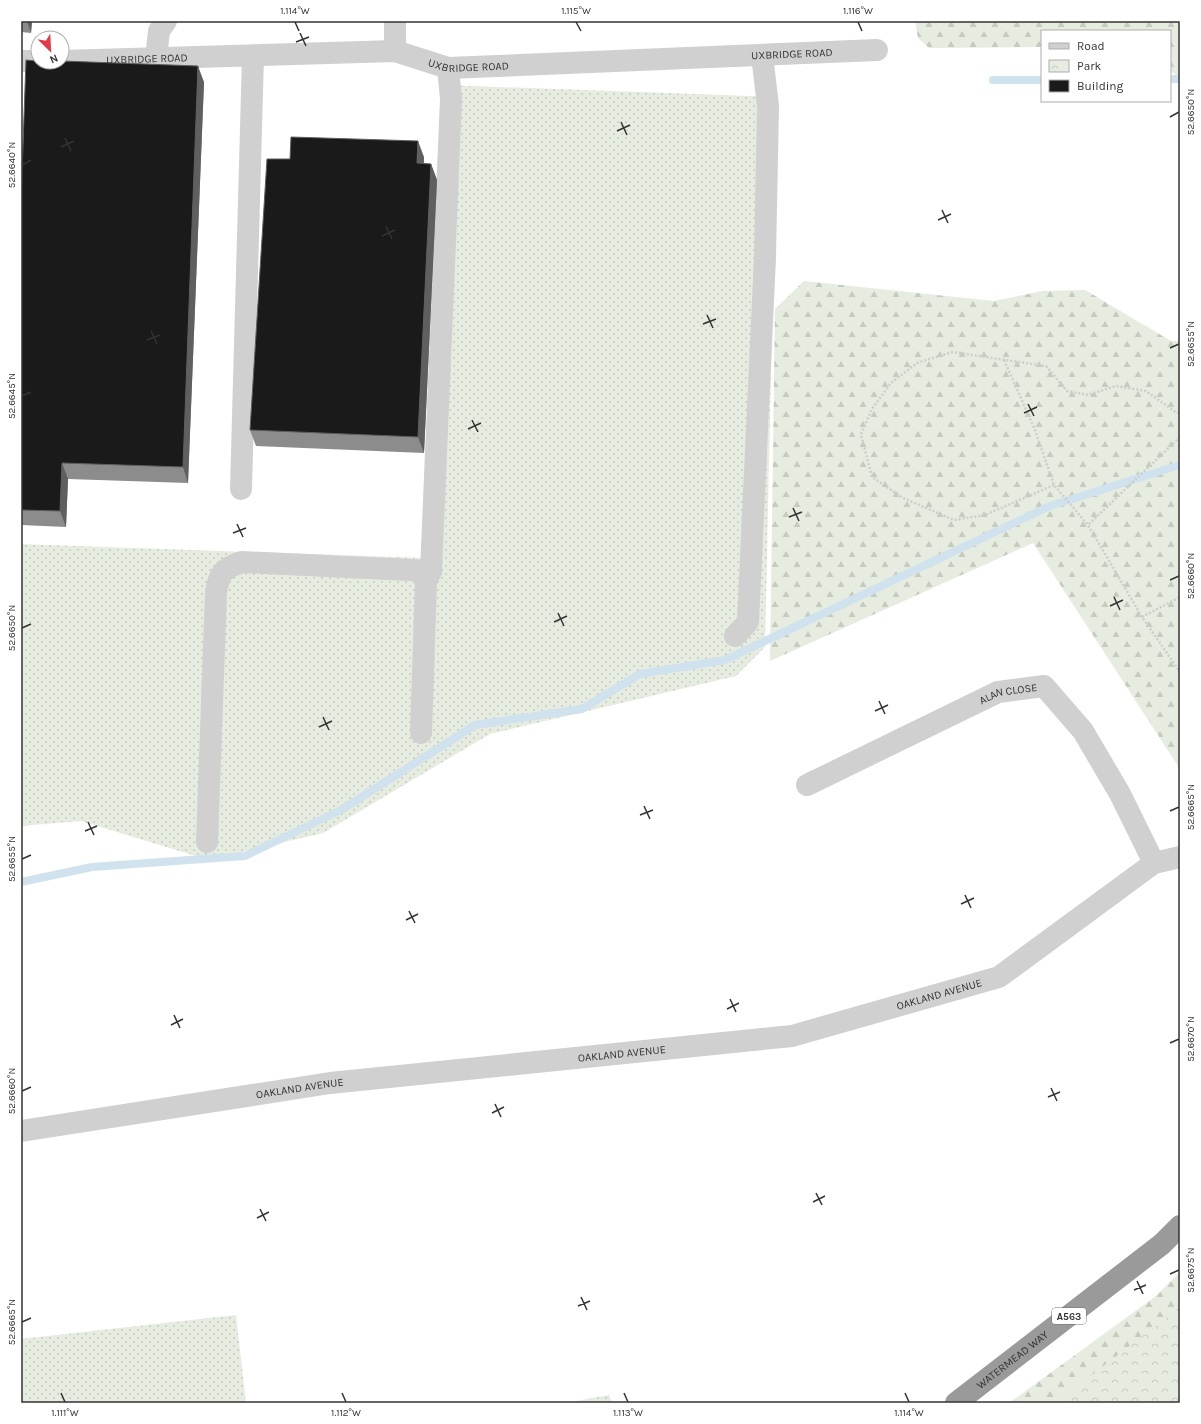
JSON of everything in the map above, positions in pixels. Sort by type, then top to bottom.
[{"type":"highway","name":"WATERMEAD WAY","points":[[956,1403],[1162,1244],[1180,1226]]},
{"type":"street","points":[[156,59],[159,31],[166,21]]},
{"type":"street","points":[[395,21],[395,51]]},
{"type":"street","name":"UXBRIDGE ROAD","points":[[70,61],[395,51],[448,68],[877,50]]},
{"type":"street","points":[[735,636],[748,622],[765,251],[768,106],[762,55]]},
{"type":"street","points":[[240,489],[253,56]]},
{"type":"street","points":[[421,733],[426,582],[431,571],[451,99],[448,68]]},
{"type":"street","points":[[207,842],[216,592],[219,576],[230,566],[242,562],[431,571]]},
{"type":"street","name":"ALAN CLOSE","points":[[807,786],[998,692],[1044,686],[1083,731],[1120,794],[1154,864]]},
{"type":"street","name":"OAKLAND AVENUE","points":[[21,1131],[330,1083],[792,1036],[999,977],[1154,864],[1180,857]]},
{"type":"path","points":[[1054,485],[985,515],[954,520],[903,498],[872,477],[861,434],[872,409],[891,383],[916,363],[952,352],[1046,366],[1067,391],[1088,395],[1116,386],[1146,391],[1177,413],[1180,412]]},
{"type":"path","points":[[1004,359],[1035,430],[1054,485],[1088,525],[1142,617],[1180,672]]},
{"type":"path","points":[[1088,525],[1180,438]]},
{"type":"path","points":[[1142,617],[1180,597]]},
{"type":"green space","points":[[915,21],[1180,21],[1180,78],[1171,72],[1171,30],[1041,30],[1041,47],[929,48],[918,38]]},
{"type":"green space","points":[[442,85],[777,97],[765,647],[736,676],[490,734],[323,833],[209,860],[81,821],[21,826],[21,544],[423,558]]},
{"type":"green space","points":[[804,281],[994,301],[1042,291],[1085,290],[1171,341],[1180,341],[1180,769],[1033,543],[770,661],[775,309]]},
{"type":"green space","points":[[1180,1272],[1180,1392],[1165,1403],[1009,1403],[1156,1296]]},
{"type":"green space","points":[[1180,1306],[1180,1403],[1055,1403],[1174,1312]]},
{"type":"green space","points":[[236,1315],[246,1403],[21,1403],[21,1339]]},
{"type":"green space","points":[[609,1395],[612,1403],[566,1403]]},
{"type":"building","points":[[26,60],[30,60],[30,70],[70,70],[70,61],[198,66],[183,467],[62,463],[60,511],[21,510],[21,202]]},
{"type":"building","points":[[291,137],[418,141],[417,163],[431,164],[418,437],[250,430],[267,159],[290,159]]},
{"type":"waterway","points":[[1171,79],[1180,79]]},
{"type":"waterway","points":[[993,80],[1041,80]]},
{"type":"waterway","points":[[21,882],[92,867],[245,856],[341,810],[475,725],[582,709],[640,674],[725,660],[1050,506],[1180,465]]}]
